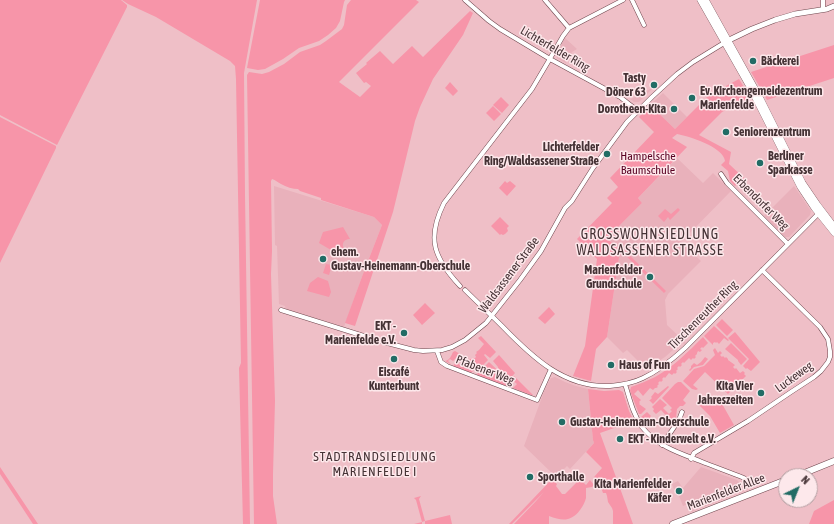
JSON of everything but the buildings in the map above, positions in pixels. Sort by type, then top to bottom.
[{"type":"main road","points":[[700,0],[761,99],[803,183],[834,233]]},
{"type":"main road","points":[[706,0],[726,41]]},
{"type":"main road","points":[[820,212],[834,226]]},
{"type":"main road","points":[[817,468],[834,461]]},
{"type":"main road","points":[[818,471],[834,465]]},
{"type":"main road","name":"Marienfelder Allee","points":[[673,524],[778,483]]},
{"type":"main road","name":"Marienfelder Allee","points":[[684,524],[778,487]]},
{"type":"street","name":"Lichterfelder Ring","points":[[465,0],[500,29],[550,59],[620,97],[638,111]]},
{"type":"street","points":[[545,0],[569,28]]},
{"type":"street","points":[[460,286],[445,268],[437,253],[434,238],[438,215],[444,203],[520,106],[569,28],[623,0]]},
{"type":"street","points":[[632,0],[644,25]]},
{"type":"street","points":[[822,0],[825,9]]},
{"type":"street","points":[[726,41],[752,28],[775,20],[795,14],[834,6]]},
{"type":"street","points":[[825,9],[834,11]]},
{"type":"street","name":"Waldsassener Straße","points":[[281,310],[403,348],[436,351],[452,347],[465,340],[483,326],[520,280],[548,240],[565,208],[572,201],[622,128],[661,88],[680,72],[726,41]]},
{"type":"street","name":"Erbendorfer Weg","points":[[721,174],[727,183],[788,244]]},
{"type":"street","name":"Tirschenreuther Ring","points":[[465,290],[525,349],[541,363],[551,369],[577,382],[588,385],[603,386],[625,384],[642,379],[651,374],[680,353],[820,212]]},
{"type":"street","name":"Luckeweg","points":[[691,459],[694,453],[752,419],[814,377],[824,367],[830,357],[830,344],[826,334],[762,270]]},
{"type":"street","name":"Pfabener Weg","points":[[436,351],[441,362],[447,366],[537,400],[551,369]]},
{"type":"street","points":[[625,384],[631,405],[646,432],[674,452],[744,478],[748,484]]},
{"type":"street","points":[[662,444],[679,420],[682,412]]},
{"type":"shaded area","points":[[565,38],[577,49],[572,52],[566,63],[557,58],[556,55]]},
{"type":"shaded area","points":[[654,87],[639,102],[634,102],[629,98],[631,99]]},
{"type":"shaded area","points":[[663,93],[687,117],[675,129],[650,105]]},
{"type":"shaded area","name":"Marienfelder Grundschule","points":[[677,158],[703,183],[713,173],[731,191],[681,242],[701,261],[668,294],[665,300],[667,325],[686,343],[684,344],[682,342],[665,357],[646,369],[627,350],[623,353],[607,337],[620,251],[607,238],[642,203],[638,198]]},
{"type":"shaded area","name":"ehem. Gustav-Heinemann-Oberschule","points":[[274,186],[374,217],[382,225],[344,327],[286,309],[285,306],[279,304],[277,246],[275,245]]},
{"type":"shaded area","points":[[794,186],[811,211],[810,215],[789,237],[785,237],[764,216]]},
{"type":"shaded area","name":"Gustav-Heinemann-Oberschule","points":[[555,377],[576,386],[588,389],[594,443],[570,469],[567,466],[556,477],[524,446],[545,389],[551,378]]},
{"type":"shaded area","points":[[701,467],[737,480],[744,487],[744,491],[691,512],[688,504],[683,506],[679,496],[676,495],[672,484],[678,481],[683,488]]},
{"type":"green space","points":[[0,0],[121,0],[127,5],[57,145],[0,115]]},
{"type":"green space","points":[[122,0],[257,0],[244,73],[250,524],[243,524],[239,368],[241,363],[235,66],[230,61],[156,17]]},
{"type":"green space","points":[[260,0],[345,0],[340,21],[336,28],[328,35],[319,41],[299,48],[265,69],[258,70],[247,68]]},
{"type":"green space","points":[[351,0],[416,0],[419,2],[339,82],[360,97],[371,86],[366,82],[364,83],[356,73],[380,51],[393,64],[412,46],[423,57],[470,11],[473,13],[463,35],[433,79],[420,107],[415,121],[393,212],[355,326],[345,323],[382,225],[374,217],[321,200],[321,198],[298,189],[285,186],[273,179],[271,181],[271,274],[275,401],[273,496],[277,524],[254,524],[247,75],[249,72],[262,74],[269,72],[284,64],[300,52],[320,45],[326,41],[342,29],[347,5]]},
{"type":"green space","points":[[834,45],[834,78],[767,100],[751,72]]},
{"type":"green space","name":"Hampelsche Baumschule","points":[[739,79],[750,97],[722,112],[699,135],[731,152],[729,164],[744,178],[735,186],[730,181],[728,171],[721,165],[725,161],[723,156],[719,151],[705,143],[677,134],[672,138],[687,147],[638,198],[642,203],[607,238],[620,251],[607,337],[596,349],[591,381],[573,376],[585,346],[597,259],[577,239],[612,203],[607,198],[618,187],[610,178],[654,132],[639,117],[650,105],[675,129],[709,95]]},
{"type":"green space","points":[[450,82],[458,91],[453,96],[445,88]]},
{"type":"green space","points":[[501,97],[509,105],[502,113],[493,105]]},
{"type":"green space","points":[[493,106],[501,114],[494,121],[486,113]]},
{"type":"green space","points":[[0,117],[56,146],[56,148],[0,263]]},
{"type":"green space","points":[[505,181],[507,183],[510,181],[516,186],[507,196],[499,188]]},
{"type":"green space","points":[[678,208],[680,210],[670,220],[668,217],[664,222],[658,216],[665,209],[671,214]]},
{"type":"green space","points":[[500,217],[509,226],[507,228],[508,231],[503,235],[500,235],[491,226]]},
{"type":"green space","points":[[343,227],[350,239],[343,243],[343,247],[346,250],[345,253],[338,252],[336,256],[330,252],[331,250],[319,243],[323,232]]},
{"type":"green space","points":[[622,248],[666,291],[664,293],[620,250]]},
{"type":"green space","points":[[326,264],[332,265],[329,275],[323,273]]},
{"type":"green space","points":[[318,277],[328,281],[331,292],[329,297],[307,291],[310,283]]},
{"type":"green space","points":[[425,303],[435,313],[422,325],[413,315]]},
{"type":"green space","points":[[549,307],[555,314],[545,324],[538,318]]},
{"type":"green space","points":[[722,319],[733,330],[727,336],[716,325]]},
{"type":"green space","points":[[714,326],[729,340],[728,341],[724,338],[719,344],[715,342],[713,345],[704,336]]},
{"type":"green space","points":[[735,332],[760,362],[751,371],[743,366],[749,359],[728,338]]},
{"type":"green space","points":[[481,336],[496,352],[490,358],[485,354],[484,355],[488,360],[479,369],[477,367],[471,373],[453,366],[456,362],[462,367],[470,359],[476,357],[476,352],[484,344],[478,338]]},
{"type":"green space","points":[[703,337],[708,343],[700,349],[702,350],[700,352],[698,351],[694,359],[693,358],[691,360],[689,358],[684,363],[683,362],[680,367],[679,366],[677,368],[677,372],[675,374],[674,373],[672,375],[669,373],[662,379],[663,380],[661,382],[660,381],[658,383],[658,387],[653,390],[650,388],[643,396],[638,390],[634,394],[641,400],[639,404],[646,409],[639,414],[630,391],[631,387],[655,377],[668,369]]},
{"type":"green space","points":[[731,343],[747,359],[741,365],[738,360],[725,349]]},
{"type":"green space","points":[[715,348],[718,353],[720,351],[722,353],[720,355],[722,357],[726,357],[735,365],[733,367],[735,369],[736,368],[740,373],[743,371],[746,376],[728,394],[705,372],[693,385],[698,389],[696,390],[692,389],[683,381],[694,369],[704,366],[715,355],[713,350]]},
{"type":"green space","points":[[455,351],[460,354],[453,361],[450,359],[448,361],[451,364],[445,361],[449,359]]},
{"type":"green space","points":[[499,355],[515,373],[509,380],[493,361]]},
{"type":"green space","points":[[705,357],[708,359],[703,365],[694,367],[690,371],[689,370],[694,363],[697,365]]},
{"type":"green space","points":[[489,362],[512,384],[509,387],[476,375]]},
{"type":"green space","points":[[514,376],[533,395],[513,388],[517,384],[511,379]]},
{"type":"green space","points":[[678,382],[681,382],[690,391],[683,400],[686,403],[677,409],[676,418],[673,423],[661,410],[656,414],[652,407],[660,399],[667,405],[663,408],[669,414],[672,411],[670,410],[672,408],[662,398]]},
{"type":"green space","points":[[668,386],[669,387],[653,404],[649,400],[655,392],[658,394]]},
{"type":"green space","points":[[588,389],[604,391],[619,390],[623,392],[634,421],[600,433],[633,524],[613,524],[613,511],[608,502],[606,493],[603,493],[600,485],[594,477],[602,468],[586,452],[594,443]]},
{"type":"green space","points":[[699,399],[705,401],[708,400],[716,406],[721,402],[734,425],[720,433],[710,416],[696,402]]},
{"type":"green space","points":[[647,412],[652,419],[646,425],[641,417]]},
{"type":"green space","points":[[0,467],[38,524],[33,524],[0,474]]},
{"type":"green space","points":[[552,479],[557,484],[556,486],[562,494],[565,494],[580,479],[586,485],[590,480],[594,485],[586,488],[586,498],[583,506],[573,517],[558,519],[549,516],[549,524],[514,524],[544,492],[512,524],[509,524]]},
{"type":"green space","points":[[421,496],[419,499],[425,521],[422,522],[416,500],[414,498]]},
{"type":"green space","points":[[834,500],[834,524],[809,524],[814,511]]},
{"type":"green space","points":[[450,515],[452,524],[425,524],[425,521]]},
{"type":"place","name":"Bäckerei","points":[[753,61]]},
{"type":"place","name":"Tasty Döner 63","points":[[654,85]]},
{"type":"place","name":"Ev. Kirchengemeidezentrum Marienfelde","points":[[692,98]]},
{"type":"place","name":"Dorotheen-Kita","points":[[674,109]]},
{"type":"place","name":"Seniorenzentrum","points":[[726,132]]},
{"type":"place","name":"Lichterfelder Ring/Waldsassener Straße","points":[[607,154]]},
{"type":"place","name":"Berliner Sparkasse","points":[[760,163]]},
{"type":"place","name":"ehem. Gustav-Heinemann-Oberschule","points":[[323,259]]},
{"type":"place","name":"Marienfelder Grundschule","points":[[650,277]]},
{"type":"place","name":"EKT - Marienfelde e.V.","points":[[404,333]]},
{"type":"place","name":"Eiscafé Kunterbunt","points":[[394,359]]},
{"type":"place","name":"Haus of Fun","points":[[611,365]]},
{"type":"place","name":"Kita Vier Jahreszeiten","points":[[761,393]]},
{"type":"place","name":"Gustav-Heinemann-Oberschule","points":[[562,422]]},
{"type":"place","name":"EKT - Kinderwelt e.V.","points":[[620,439]]},
{"type":"place","name":"Sporthalle","points":[[530,477]]},
{"type":"place","name":"Kita Marienfelder Käfer","points":[[679,491]]},
{"type":"district","name":"GROSSWOHNSIEDLUNG WALDSASSENER STRASSE","points":[[650,244]]},
{"type":"district","name":"STADTRANDSIEDLUNG MARIENFELDE I","points":[[375,464]]}]
